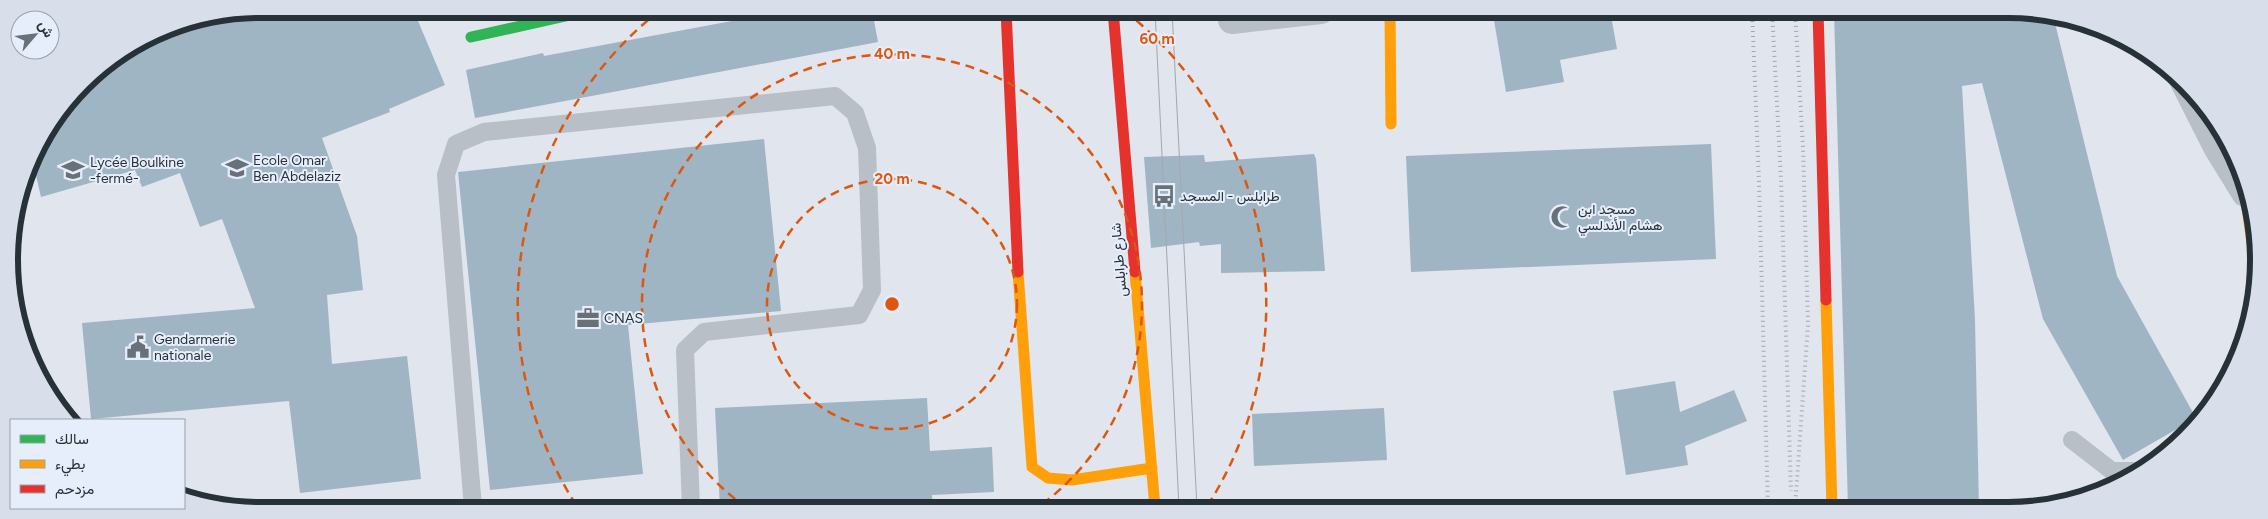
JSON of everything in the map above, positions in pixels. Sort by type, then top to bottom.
[{"type":"main road","points":[[471,37],[556,18]]},
{"type":"main road","points":[[1006,18],[1014,217],[1032,467],[1046,478],[1078,482],[1098,476],[1152,468]]},
{"type":"main road","name":"شارع طرابلس","points":[[1114,18],[1155,502]]},
{"type":"main road","points":[[1390,18],[1391,124]]},
{"type":"main road","points":[[1818,18],[1832,502]]},
{"type":"street","points":[[1232,20],[1250,18]]},
{"type":"lane","points":[[2183,91],[2213,150],[2242,197]]},
{"type":"lane","points":[[473,502],[446,175],[456,144],[484,132],[835,96],[855,113],[867,148],[872,290],[859,315],[704,332],[685,350],[691,502]]},
{"type":"lane","points":[[2072,440],[2112,471],[2126,472]]},
{"type":"building","points":[[244,18],[417,18],[445,85],[389,109],[390,112],[322,138],[357,236],[363,290],[327,295],[332,364],[407,356],[421,479],[300,493],[289,401],[91,419],[82,323],[255,308],[222,219],[200,227],[180,173],[142,187],[135,170],[41,197],[35,170],[42,152],[58,125],[88,88],[125,58],[152,42],[182,30],[212,22]]},
{"type":"building","points":[[748,18],[874,18],[878,42],[475,118],[466,70],[543,53],[544,56]]},
{"type":"building","points":[[1505,18],[1611,18],[1617,49],[1560,60],[1564,82],[1506,92],[1494,20]]},
{"type":"building","points":[[1834,18],[2024,18],[2055,22],[2117,276],[2194,414],[2186,424],[2123,460],[2043,319],[1982,83],[1962,86],[1975,320],[1979,502],[1848,502]]},
{"type":"building","name":"CNAS","points":[[764,139],[781,311],[628,325],[643,474],[490,490],[458,172]]},
{"type":"building","name":"مسجد ابن هشام الأندلسي","points":[[1711,144],[1716,259],[1411,272],[1406,156]]},
{"type":"building","points":[[1314,154],[1316,159],[1325,271],[1221,273],[1221,244],[1200,246],[1199,242],[1151,248],[1144,157],[1204,155],[1205,162]]},
{"type":"building","points":[[1675,381],[1680,412],[1734,390],[1747,421],[1685,446],[1688,465],[1626,475],[1613,391]]},
{"type":"building","points":[[927,398],[930,451],[992,447],[994,492],[932,495],[933,502],[720,502],[715,408]]},
{"type":"building","points":[[1384,408],[1387,460],[1254,466],[1252,414]]},
{"type":"tram line","points":[[1155,18],[1179,502]]},
{"type":"tram line","points":[[1172,18],[1197,502]]},
{"type":"railway","points":[[1752,18],[1768,502]]},
{"type":"railway","points":[[1772,18],[1781,179],[1791,491]]},
{"type":"railway","points":[[1795,18],[1803,147],[1808,325],[1795,502]]},
{"type":"traffic: fast","points":[[471,37],[556,18]]},
{"type":"traffic: slow","points":[[1390,18],[1391,124]]},
{"type":"traffic: slow","points":[[1018,272],[1032,467],[1048,478],[1072,480],[1152,468]]},
{"type":"traffic: slow","points":[[1135,272],[1154,502]]},
{"type":"traffic: slow","points":[[1826,300],[1832,502]]},
{"type":"traffic: jam","points":[[1006,18],[1018,272]]},
{"type":"traffic: jam","points":[[1114,18],[1135,272]]},
{"type":"traffic: jam","points":[[1818,18],[1826,300]]},
{"type":"place","name":"Ecole Omar Ben Abdelaziz","points":[[237,168]]},
{"type":"place","name":"Lycée Boulkine -fermé-","points":[[73,170]]},
{"type":"place","name":"طرابلس - المسجد","points":[[1164,196]]},
{"type":"place","name":"مسجد ابن هشام الأندلسي","points":[[1562,217]]},
{"type":"place","name":"CNAS","points":[[588,318]]},
{"type":"place","name":"Gendarmerie nationale","points":[[138,347]]}]
